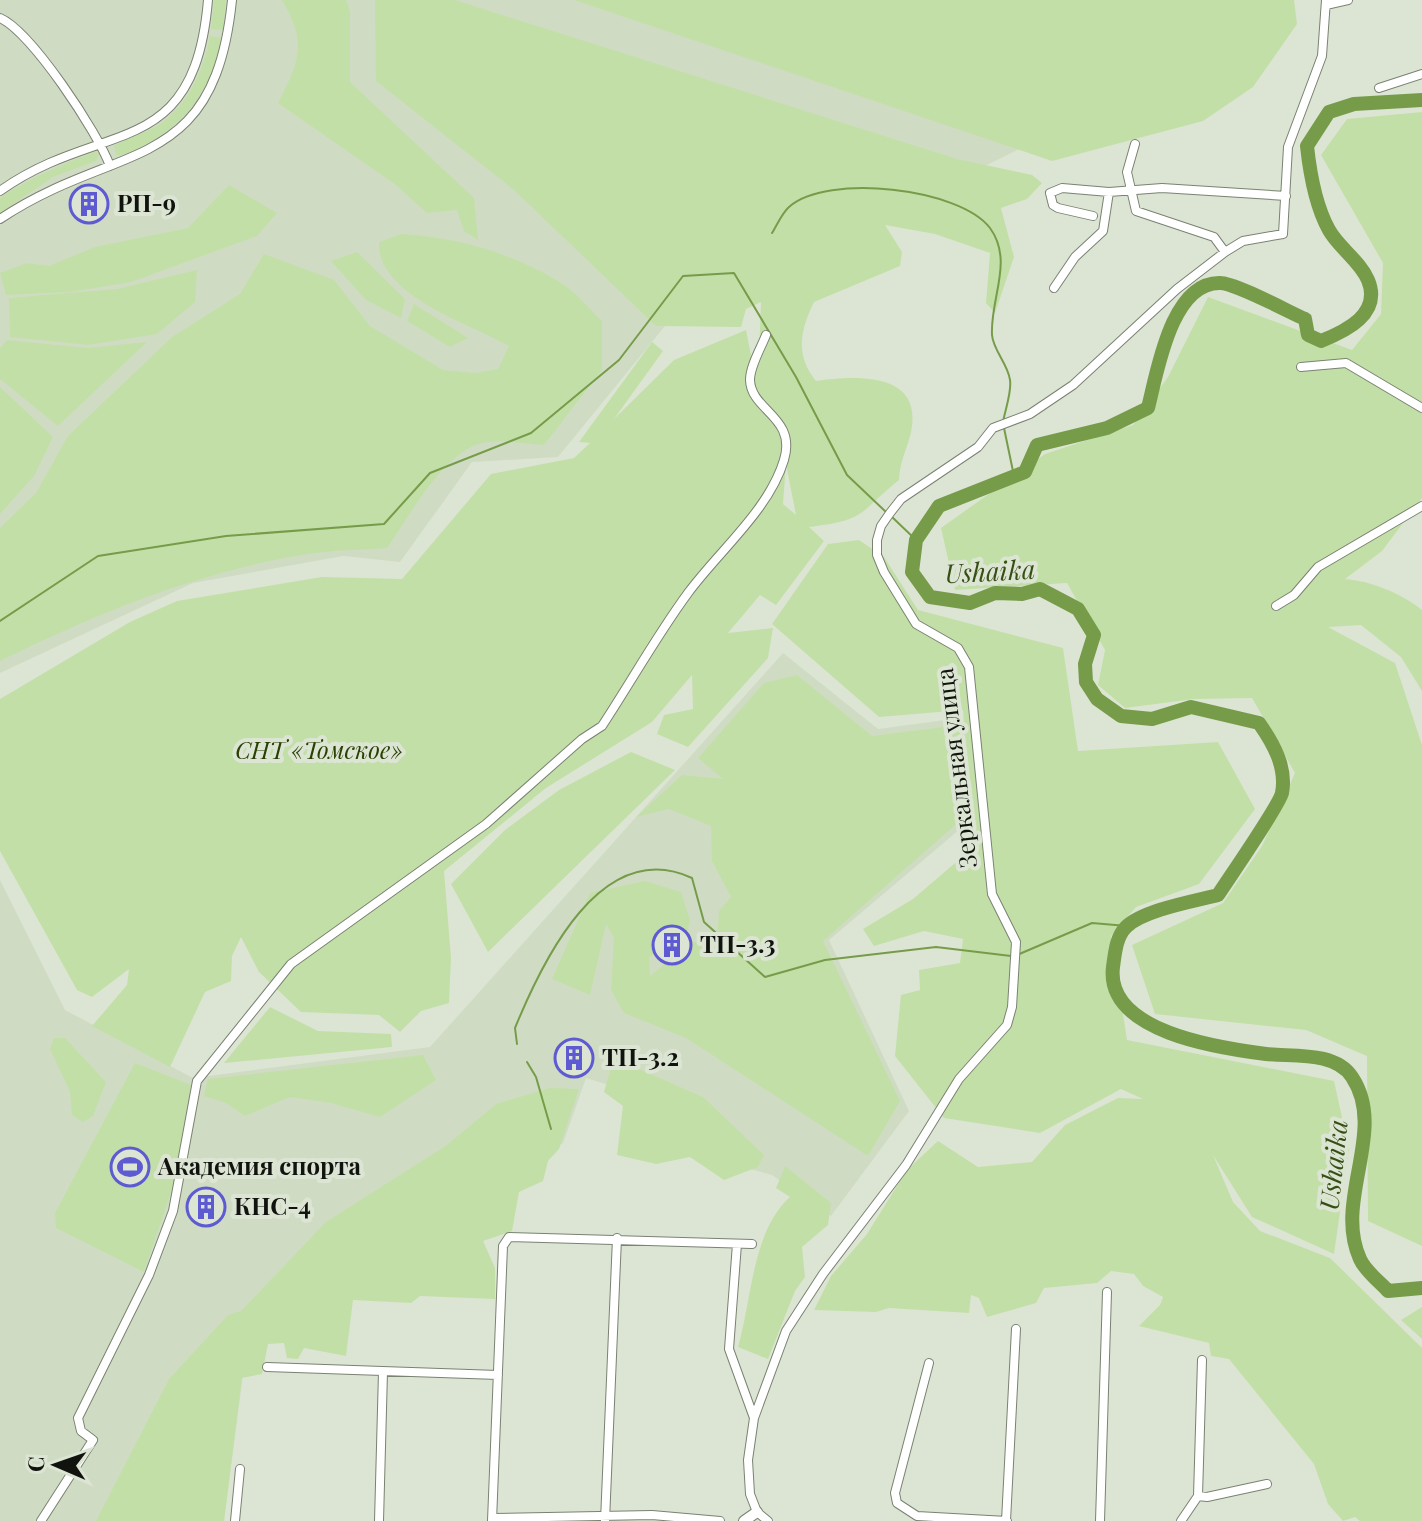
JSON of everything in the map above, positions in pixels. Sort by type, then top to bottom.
[{"type":"street","points":[[0,191],[49,165],[156,120],[179,97],[201,54],[208,0]]},
{"type":"street","points":[[0,219],[57,185],[110,166],[172,136],[199,110],[223,57],[232,0]]},
{"type":"street","points":[[1326,3],[1348,0]]},
{"type":"street","name":"Зеркальная улица","points":[[757,1512],[748,1475],[754,1418],[778,1350],[800,1309],[906,1165],[959,1079],[1007,1025],[1012,1007],[1016,942],[992,894],[969,667],[958,648],[916,624],[908,612],[877,555],[881,526],[901,499],[961,460],[993,428],[1030,414],[1073,385],[1177,289],[1225,252],[1243,241],[1283,234],[1288,147],[1320,64],[1326,3]]},
{"type":"street","points":[[0,18],[24,36],[102,144],[110,166]]},
{"type":"street","points":[[1379,88],[1422,74]]},
{"type":"street","points":[[1135,144],[1127,172],[1136,211],[1214,237],[1225,252]]},
{"type":"street","points":[[1093,216],[1058,208],[1053,205],[1050,193],[1062,188],[1109,192],[1162,188],[1286,196]]},
{"type":"street","points":[[1054,288],[1075,257],[1103,231],[1109,192]]},
{"type":"street","points":[[41,1521],[93,1440],[81,1431],[78,1418],[149,1275],[173,1211],[197,1081],[291,964],[486,824],[582,739],[602,726],[686,595],[759,505],[780,472],[785,456],[783,425],[751,388],[750,377],[766,335]]},
{"type":"street","points":[[1301,367],[1346,363],[1422,408]]},
{"type":"street","points":[[1276,606],[1294,595],[1318,567],[1422,506]]},
{"type":"street","points":[[720,1521],[652,1515],[605,1520],[492,1519],[503,1246],[509,1237],[752,1244]]},
{"type":"street","points":[[605,1520],[617,1238]]},
{"type":"street","points":[[737,1244],[729,1349],[754,1418]]},
{"type":"street","points":[[1100,1521],[1107,1292]]},
{"type":"street","points":[[929,1363],[895,1493],[897,1503],[917,1516],[1007,1521],[1016,1329]]},
{"type":"street","points":[[1181,1521],[1198,1496],[1202,1360]]},
{"type":"street","points":[[267,1367],[498,1375]]},
{"type":"street","points":[[379,1521],[383,1372]]},
{"type":"street","points":[[235,1521],[240,1469]]},
{"type":"street","points":[[1198,1496],[1207,1497],[1267,1484]]},
{"type":"street","points":[[744,1521],[757,1512],[768,1521]]},
{"type":"shaded area","points":[[0,0],[1229,0],[1145,86],[665,326],[558,457],[472,462],[400,562],[343,556],[193,583],[0,673]]},
{"type":"shaded area","points":[[783,653],[878,729],[968,717],[979,813],[829,940],[909,1111],[831,1216],[772,1175],[667,1146],[670,1104],[586,1078],[563,1143],[249,1328],[224,1521],[0,1521],[0,880],[65,1010],[193,1078],[430,1047]]},
{"type":"green space","points":[[214,0],[226,0],[223,30],[211,29]]},
{"type":"green space","points":[[282,0],[346,0],[350,11],[350,82],[474,198],[478,240],[464,231],[457,210],[427,213],[396,185],[278,103],[298,52],[295,29]]},
{"type":"green space","name":"СНТ «Томское»","points":[[375,0],[455,0],[957,159],[1032,175],[1042,183],[1027,199],[1001,208],[1014,257],[995,313],[986,303],[990,253],[935,234],[885,225],[902,252],[900,266],[814,302],[805,323],[802,352],[816,381],[848,378],[882,381],[896,387],[907,397],[912,412],[911,432],[899,480],[860,514],[809,527],[824,541],[776,605],[760,595],[728,633],[773,628],[768,658],[688,747],[657,734],[664,715],[693,709],[692,675],[652,722],[546,788],[444,871],[451,958],[449,1003],[421,1011],[400,1032],[379,1015],[301,1012],[259,972],[241,937],[232,956],[231,981],[205,992],[170,1067],[92,1026],[127,985],[129,969],[92,997],[77,990],[0,851],[0,699],[130,622],[177,601],[322,577],[402,579],[491,474],[574,458],[590,443],[579,442],[652,342],[663,351],[614,419],[674,360],[746,330],[754,370],[759,356],[761,302],[746,309],[741,327],[656,326],[514,190],[376,81]],"holes":[[[786,464],[796,515],[783,504]]]},
{"type":"green space","points":[[574,0],[1294,0],[1297,24],[1253,87],[1203,121],[1052,161]]},
{"type":"green space","points":[[210,36],[222,38],[218,55],[206,85],[189,111],[165,133],[129,153],[116,155],[114,146],[160,124],[187,96],[204,61]]},
{"type":"green space","points":[[1422,112],[1422,498],[1382,551],[1345,579],[1385,589],[1422,610],[1422,691],[1401,657],[1361,625],[1328,627],[1395,663],[1422,745],[1422,1246],[1368,1221],[1367,1056],[1306,1030],[1155,1014],[1132,945],[1223,903],[1262,846],[1295,773],[1252,698],[1194,699],[1125,708],[1098,685],[1105,650],[1067,583],[955,590],[941,528],[1045,454],[1133,425],[1168,377],[1208,297],[1352,350],[1381,314],[1383,263],[1321,155],[1347,119]]},
{"type":"green space","points":[[94,152],[100,153],[96,161],[53,177],[0,213],[0,198],[46,172]]},
{"type":"green space","points":[[229,185],[277,213],[257,236],[131,282],[70,292],[6,295],[0,273],[27,263],[49,266],[95,247],[188,228]]},
{"type":"green space","points":[[401,234],[464,243],[524,263],[567,287],[602,321],[602,370],[544,445],[488,442],[473,446],[458,456],[430,484],[387,548],[308,554],[228,571],[150,596],[74,626],[0,661],[0,528],[36,493],[68,436],[172,337],[240,294],[264,254],[334,280],[370,326],[443,370],[475,373],[498,369],[509,346],[429,306],[393,278],[382,261],[379,242]]},
{"type":"green space","points":[[357,252],[405,299],[401,318],[366,300],[331,261]]},
{"type":"green space","points":[[197,270],[195,302],[157,334],[88,345],[10,337],[9,298],[117,289]]},
{"type":"green space","points":[[414,304],[468,338],[450,347],[407,321]]},
{"type":"green space","points":[[7,340],[88,348],[147,342],[58,426],[0,379],[0,348]]},
{"type":"green space","points":[[0,387],[53,437],[34,476],[0,514]]},
{"type":"green space","points":[[859,540],[884,557],[918,610],[1063,648],[1078,751],[1218,742],[1255,809],[1199,884],[1136,907],[1111,936],[1127,1040],[1334,1081],[1349,1149],[1334,1254],[1252,1217],[1213,1155],[1233,1202],[1260,1231],[1330,1258],[1422,1348],[1422,1521],[1360,1521],[1355,1517],[1343,1521],[1328,1504],[1314,1464],[1229,1359],[1211,1356],[1209,1343],[1139,1326],[1160,1305],[1163,1297],[1143,1286],[1134,1274],[1111,1271],[1097,1283],[1044,1288],[1036,1303],[987,1317],[979,1298],[971,1295],[969,1313],[889,1308],[876,1312],[814,1310],[831,1276],[867,1234],[907,1170],[938,1141],[978,1167],[1032,1162],[1065,1125],[1118,1098],[1143,1099],[1121,1089],[1040,1133],[944,1118],[895,1056],[901,995],[920,990],[919,970],[960,963],[963,939],[924,931],[874,946],[863,929],[913,899],[975,846],[963,710],[879,717],[772,624],[828,544]]},
{"type":"green space","points":[[797,675],[872,736],[959,725],[970,812],[823,941],[900,1101],[868,1156],[686,1038],[624,1013],[611,990],[614,938],[606,924],[590,995],[552,979],[590,893],[645,881],[681,892],[690,920],[687,933],[649,957],[650,976],[691,942],[717,941],[719,911],[731,897],[712,861],[711,826],[669,809],[636,817],[682,775],[723,779],[698,758],[764,683]]},
{"type":"green space","points":[[631,752],[675,770],[488,952],[451,884],[505,830],[559,790]]},
{"type":"green space","points":[[270,1007],[318,1031],[391,1034],[392,1047],[224,1063]]},
{"type":"green space","points":[[54,1038],[65,1038],[106,1082],[93,1116],[83,1122],[72,1115],[70,1092],[50,1049]]},
{"type":"green space","points":[[423,1055],[436,1080],[380,1117],[331,1103],[290,1097],[245,1116],[226,1103],[204,1096],[208,1079]]},
{"type":"green space","points":[[614,1058],[703,1097],[764,1155],[758,1167],[724,1180],[690,1157],[656,1164],[617,1155],[623,1106],[604,1092]]},
{"type":"green space","name":"Академия спорта","points":[[135,1063],[191,1085],[181,1163],[144,1272],[56,1228],[55,1213]]},
{"type":"green space","points":[[550,1088],[579,1089],[559,1149],[548,1161],[543,1181],[519,1192],[512,1231],[483,1241],[495,1268],[495,1299],[420,1296],[411,1303],[353,1300],[346,1356],[304,1348],[298,1359],[287,1358],[284,1343],[268,1344],[262,1374],[242,1378],[224,1521],[96,1521],[169,1379],[228,1315],[241,1311],[326,1222],[447,1145],[496,1104]]},
{"type":"green space","points":[[785,1166],[831,1203],[828,1225],[802,1247],[805,1277],[795,1291],[768,1359],[738,1347],[761,1247],[777,1211],[790,1197],[776,1188]]},
{"type":"green space","points":[[1422,1307],[1422,1339],[1401,1320]]},
{"type":"waterway","name":"Ushaika","points":[[1422,100],[1354,104],[1329,112],[1307,146],[1314,189],[1324,220],[1333,237],[1368,280],[1370,302],[1359,320],[1321,341],[1308,335],[1305,319],[1261,298],[1227,284],[1203,287],[1189,297],[1169,332],[1148,408],[1107,428],[1037,445],[1025,472],[939,506],[916,540],[912,572],[930,597],[970,603],[995,593],[1022,594],[1040,589],[1078,609],[1094,635],[1085,664],[1086,682],[1097,699],[1121,716],[1152,719],[1191,707],[1259,723],[1281,765],[1283,783],[1279,800],[1218,895],[1157,911],[1126,927],[1115,951],[1115,989],[1127,1007],[1146,1022],[1169,1033],[1221,1047],[1324,1059],[1345,1069],[1362,1098],[1365,1120],[1352,1213],[1353,1236],[1360,1259],[1388,1291],[1422,1288]]},
{"type":"waterway","points":[[772,233],[789,207],[807,196],[832,190],[861,188],[923,195],[974,214],[990,228],[1000,253],[992,335],[1010,380],[1003,422]]},
{"type":"waterway","points":[[0,621],[98,556],[226,536],[384,524],[430,473],[531,433],[619,360],[683,276],[734,273],[796,377],[847,475],[886,512]]},
{"type":"waterway","points":[[1004,428],[1014,476]]},
{"type":"waterway","points":[[891,516],[916,540]]},
{"type":"waterway","points":[[517,1044],[515,1028],[559,940],[580,912],[603,890],[630,874],[659,870],[692,878],[704,922],[765,977],[825,960],[936,947],[1011,956]]},
{"type":"waterway","points":[[1017,955],[1092,923],[1127,926]]},
{"type":"waterway","points":[[527,1062],[536,1077],[551,1129]]},
{"type":"place","name":"РП-9","points":[[89,204]]},
{"type":"place","name":"ТП-3.3","points":[[672,945]]},
{"type":"place","name":"ТП-3.2","points":[[574,1058]]},
{"type":"place","name":"Академия спорта","points":[[130,1167]]},
{"type":"place","name":"КНС-4","points":[[206,1207]]}]
